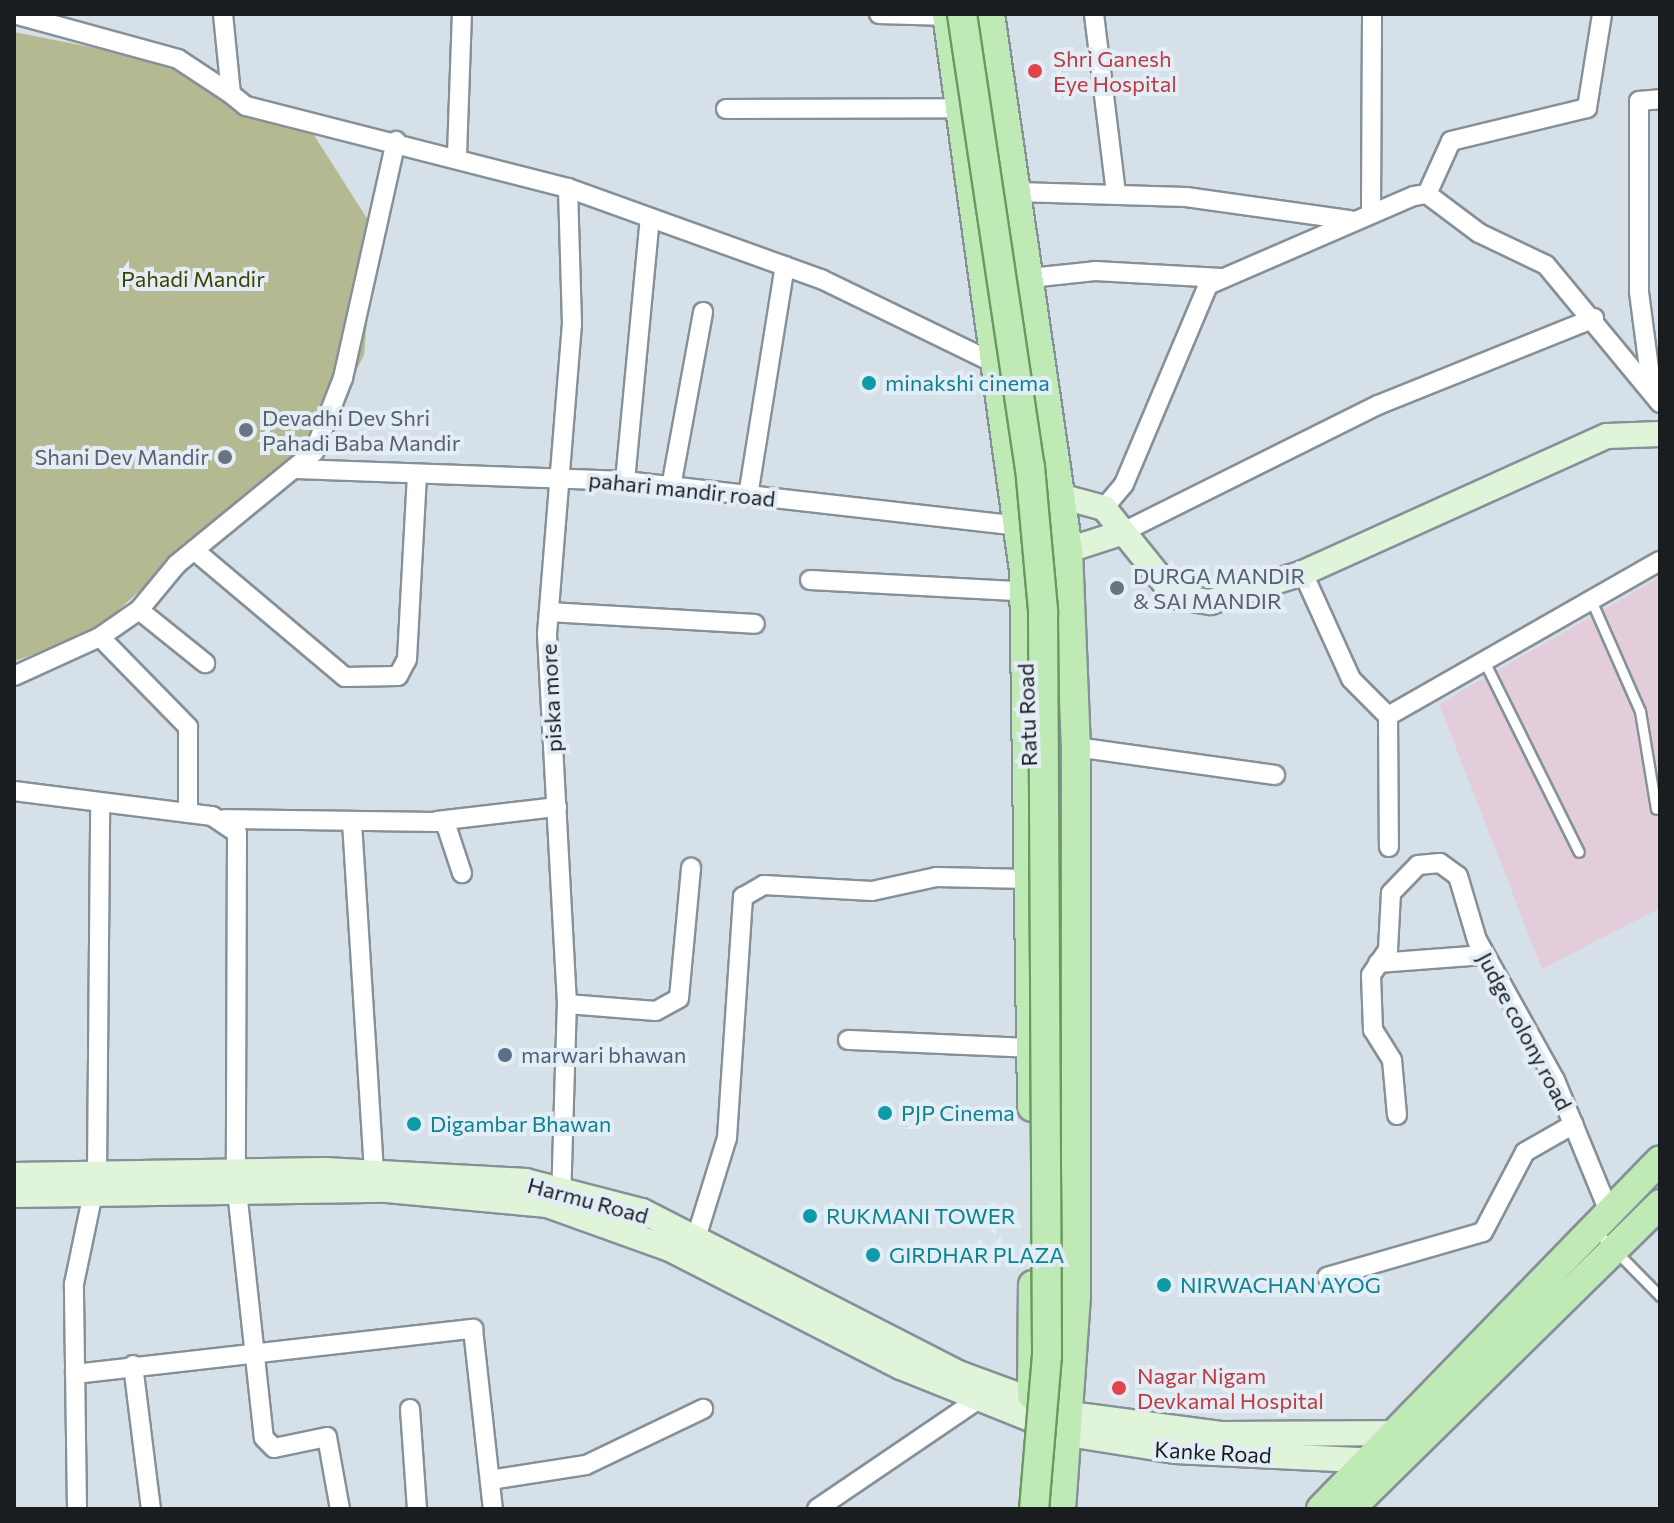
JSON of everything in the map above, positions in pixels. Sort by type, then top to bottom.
[{"type":"main road","points":[[978,14],[1045,466],[1058,610],[1063,1296],[1051,1509]]},
{"type":"main road","points":[[990,14],[1045,379],[1066,538],[1069,589],[1076,747],[1069,1424],[1061,1509]]},
{"type":"main road","name":"Ratu Road","points":[[952,15],[962,108],[1021,528],[1031,1048],[1032,1412],[1022,1509]]},
{"type":"main road","points":[[952,15],[1030,467],[1043,611],[1047,1341],[1034,1509]]},
{"type":"main road","points":[[1060,496],[1104,508],[1121,533],[1189,603],[1237,597],[1303,573],[1607,436],[1660,434]]},
{"type":"main road","points":[[1066,538],[1121,533]]},
{"type":"main road","points":[[1321,1509],[1369,1460],[1427,1432],[1607,1232],[1660,1161]]},
{"type":"main road","name":"Harmu Road","points":[[14,1175],[95,1182],[237,1181],[374,1172],[642,1211],[1032,1412]]},
{"type":"main road","name":"Harmu Road","points":[[237,1181],[562,1199],[670,1249],[976,1401],[1032,1412]]},
{"type":"main road","name":"Harmu Road","points":[[14,1195],[95,1182]]},
{"type":"main road","points":[[1350,1509],[1397,1447],[1607,1232],[1660,1204]]},
{"type":"main road","name":"Kanke Road","points":[[1032,1412],[1175,1451],[1369,1460]]},
{"type":"main road","name":"Kanke Road","points":[[1069,1424],[1397,1447]]},
{"type":"street","points":[[14,14],[64,20],[178,59],[246,106],[457,155],[568,188],[785,266],[1000,366],[1045,379]]},
{"type":"street","points":[[223,14],[231,94]]},
{"type":"street","points":[[457,155],[462,14]]},
{"type":"street","points":[[879,14],[952,15]]},
{"type":"street","points":[[1094,14],[1116,192]]},
{"type":"street","points":[[1371,211],[1372,14]]},
{"type":"street","points":[[1104,508],[1124,484],[1179,366],[1197,299],[1222,278],[1371,211],[1427,194],[1451,141],[1587,108],[1602,14]]},
{"type":"street","points":[[1656,398],[1639,292],[1639,101],[1660,99]]},
{"type":"street","points":[[726,109],[962,108]]},
{"type":"street","points":[[14,676],[100,637],[139,610],[194,550],[298,469],[326,429],[343,378],[396,141]]},
{"type":"street","name":"piska more","points":[[562,1199],[567,1004],[549,612],[574,265],[568,188]]},
{"type":"street","points":[[1017,192],[1116,192],[1350,220]]},
{"type":"street","points":[[1427,194],[1479,233],[1546,265],[1594,318],[1656,398]]},
{"type":"street","points":[[625,481],[650,218]]},
{"type":"street","points":[[748,496],[785,266]]},
{"type":"street","points":[[1030,278],[1095,271],[1222,278]]},
{"type":"street","points":[[671,487],[703,312]]},
{"type":"street","points":[[1121,533],[1378,405],[1594,318]]},
{"type":"street","name":"pahari mandir road","points":[[298,469],[417,476],[625,481],[1021,528],[1066,538]]},
{"type":"street","points":[[194,550],[345,677],[398,676],[407,659],[417,476]]},
{"type":"street","points":[[1388,716],[1660,561]]},
{"type":"street","points":[[1303,573],[1351,679],[1388,716],[1389,847]]},
{"type":"street","points":[[810,580],[1024,593],[1069,589]]},
{"type":"street","points":[[139,610],[205,663]]},
{"type":"street","points":[[549,612],[755,624]]},
{"type":"street","points":[[100,637],[188,727],[188,813]]},
{"type":"street","points":[[1076,747],[1275,775]]},
{"type":"street","points":[[14,791],[100,805],[224,819],[435,821],[557,807]]},
{"type":"street","points":[[77,1509],[74,1284],[95,1182],[100,805]]},
{"type":"street","points":[[224,819],[237,833],[242,866],[237,1181],[264,1438],[274,1448],[327,1437],[340,1509]]},
{"type":"street","points":[[435,821],[451,828],[462,873]]},
{"type":"street","points":[[352,822],[374,1172]]},
{"type":"street","name":"Judge colony road","points":[[1397,1115],[1392,1060],[1373,1030],[1369,988],[1378,963],[1388,950],[1387,900],[1427,862],[1458,876],[1484,955],[1574,1124],[1607,1232]]},
{"type":"street","points":[[567,1004],[656,1011],[679,998],[691,868]]},
{"type":"street","points":[[696,1238],[727,1138],[743,897],[764,885],[872,891],[928,877],[1028,879]]},
{"type":"street","points":[[1378,963],[1484,955]]},
{"type":"street","points":[[848,1040],[1031,1048]]},
{"type":"street","points":[[1327,1277],[1483,1232],[1525,1152],[1574,1124]]},
{"type":"street","points":[[75,1374],[133,1365],[473,1329],[493,1509]]},
{"type":"street","points":[[133,1365],[151,1509]]},
{"type":"street","points":[[817,1509],[976,1401]]},
{"type":"street","points":[[410,1409],[417,1509]]},
{"type":"street","points":[[490,1480],[586,1465],[703,1409]]},
{"type":"lane","points":[[1591,600],[1640,711],[1656,809]]},
{"type":"lane","points":[[1484,661],[1579,852]]},
{"type":"lane","points":[[1607,1232],[1660,1296]]},
{"type":"shaded area","points":[[1660,577],[1660,908],[1542,969],[1439,704]]},
{"type":"green space","name":"Pahadi Mandir","points":[[14,32],[151,59],[314,135],[375,231],[364,355],[312,458],[239,500],[90,636],[14,661]]},
{"type":"place","name":"Shri Ganesh Eye Hospital","points":[[1035,71]]},
{"type":"place","name":"minakshi cinema","points":[[869,383]]},
{"type":"place","name":"Devadhi Dev Shri Pahadi Baba Mandir","points":[[246,430]]},
{"type":"place","name":"Shani Dev Mandir","points":[[225,457]]},
{"type":"place","name":"DURGA MANDIR & SAI MANDIR","points":[[1117,588]]},
{"type":"place","name":"marwari bhawan","points":[[505,1055]]},
{"type":"place","name":"PJP Cinema","points":[[885,1113]]},
{"type":"place","name":"Digambar Bhawan","points":[[414,1124]]},
{"type":"place","name":"RUKMANI TOWER","points":[[810,1216]]},
{"type":"place","name":"GIRDHAR PLAZA","points":[[873,1255]]},
{"type":"place","name":"NIRWACHAN AYOG","points":[[1164,1285]]},
{"type":"place","name":"Nagar Nigam Devkamal Hospital","points":[[1119,1388]]}]
